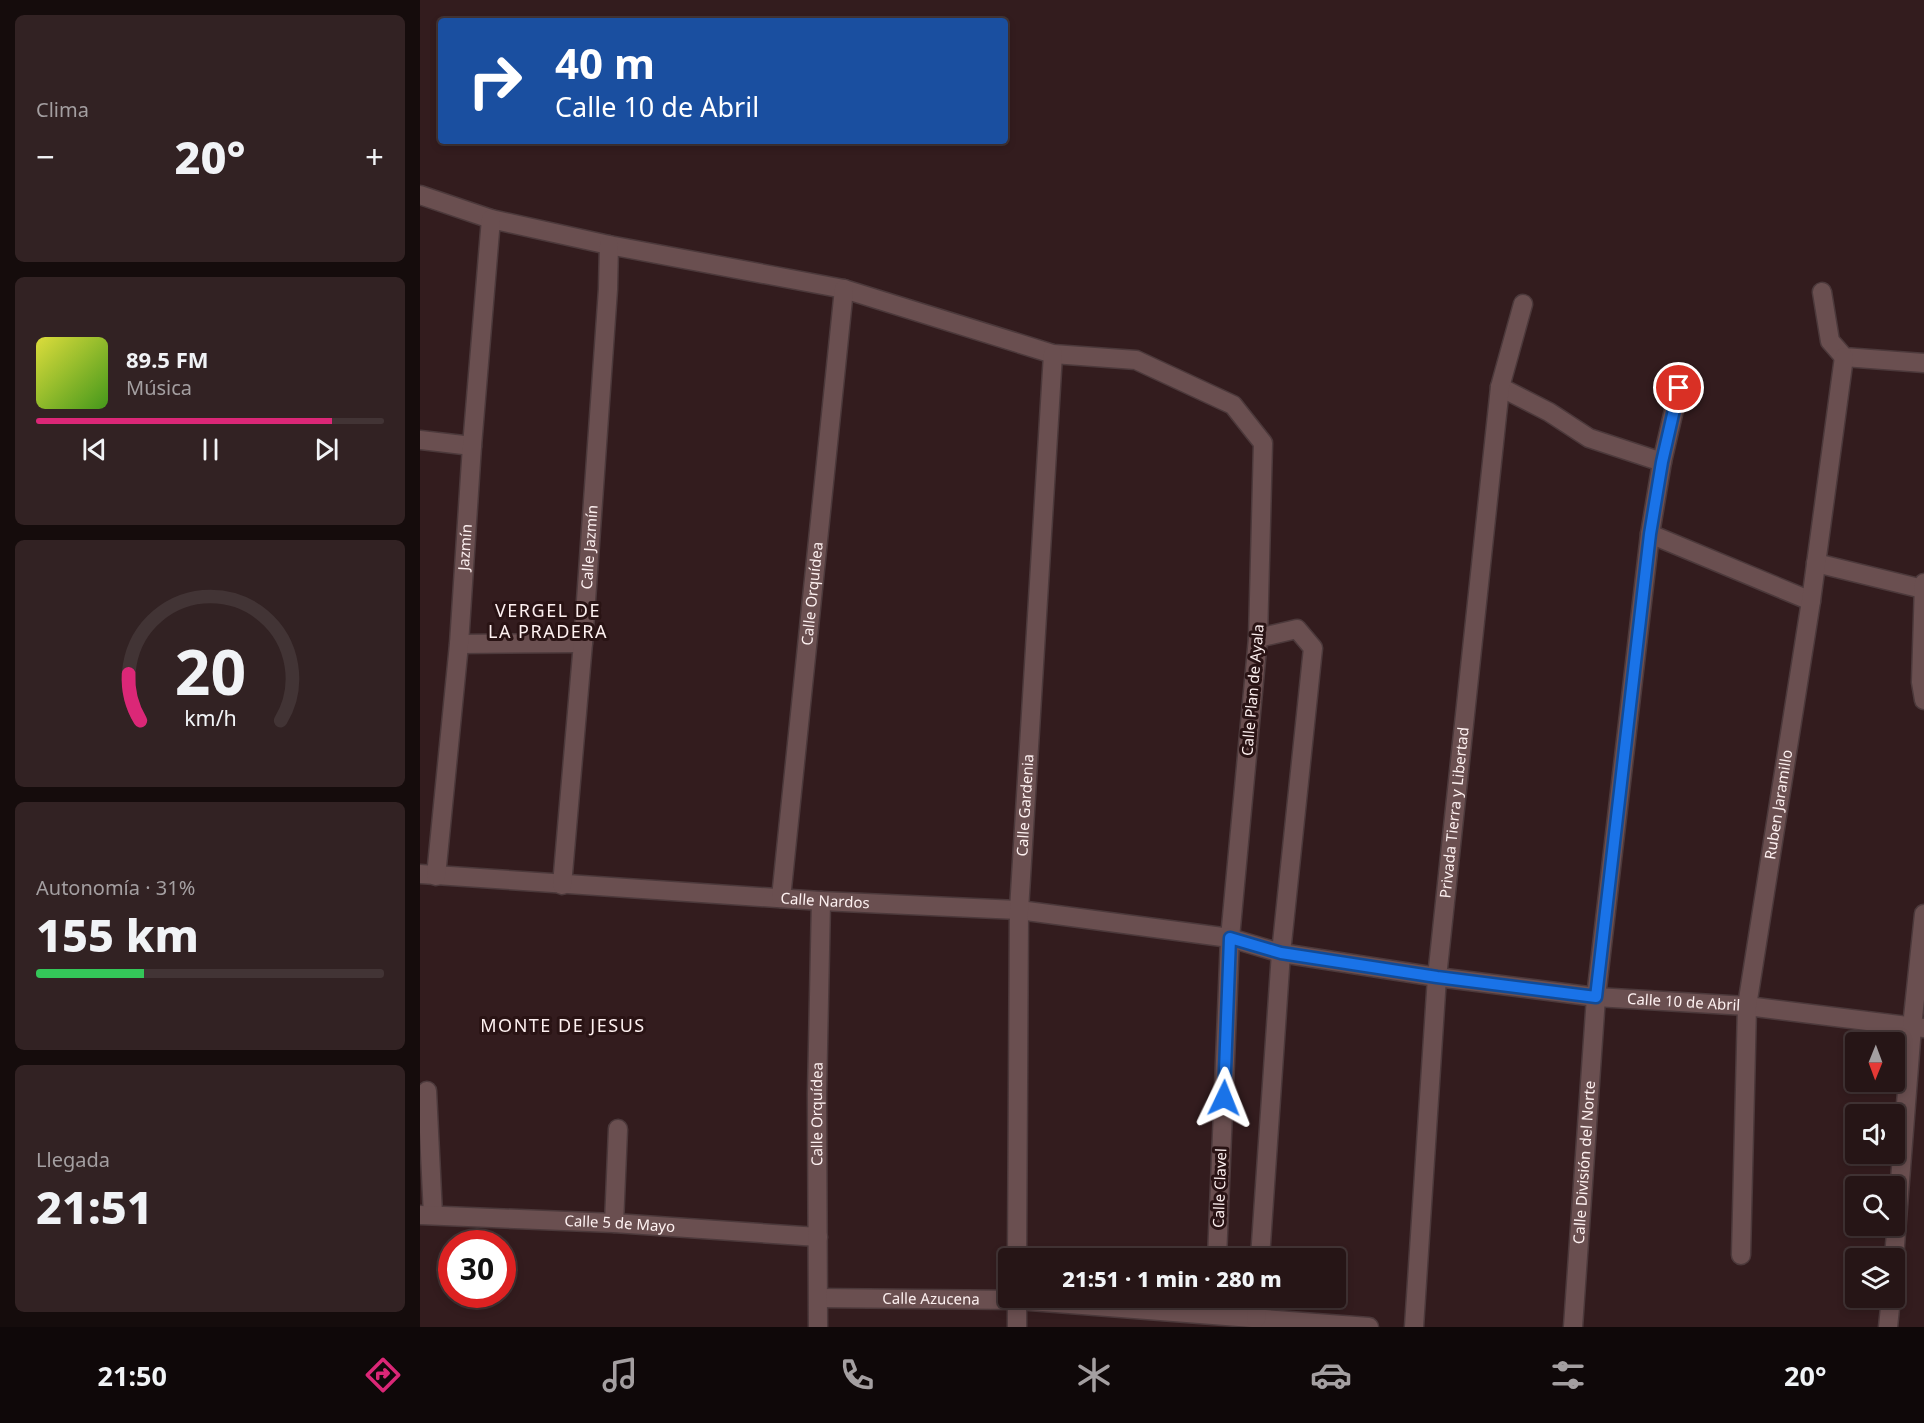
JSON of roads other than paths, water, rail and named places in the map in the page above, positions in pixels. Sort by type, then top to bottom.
[{"type":"street","points":[[420,195],[491,219],[609,245],[844,289],[1053,354]]},
{"type":"street","name":"Jazmín","points":[[428,875],[459,644],[472,446],[491,219]]},
{"type":"street","name":"Calle Jazmín","points":[[562,885],[583,642],[609,245]]},
{"type":"street","name":"Calle Orquídea","points":[[781,898],[844,289]]},
{"type":"street","points":[[1822,292],[1830,341],[1844,357],[1924,363]]},
{"type":"street","name":"Privada Tierra y Libertad","points":[[1414,1327],[1437,977],[1500,387],[1523,304]]},
{"type":"street","name":"Calle Plan de Ayala","points":[[1053,354],[1136,360],[1233,405],[1263,443],[1258,638],[1230,938]]},
{"type":"street","name":"Calle Gardenia","points":[[1017,1248],[1019,910],[1053,354]]},
{"type":"street","name":"Ruben Jaramillo","points":[[1741,1255],[1747,1006],[1811,601],[1844,357]]},
{"type":"street","points":[[1500,387],[1549,412],[1589,438],[1662,462]]},
{"type":"street","name":"Calle División del Norte","points":[[1573,1327],[1596,997],[1650,534],[1662,462],[1679,388]]},
{"type":"street","points":[[420,440],[472,446]]},
{"type":"street","points":[[1650,534],[1811,601]]},
{"type":"street","points":[[1816,562],[1923,586],[1921,682],[1924,700]]},
{"type":"street","points":[[1258,638],[1297,629],[1313,648],[1281,953],[1261,1248]]},
{"type":"street","points":[[459,644],[583,642]]},
{"type":"street","name":"Calle Nardos","points":[[428,875],[821,901],[1019,910],[1230,938]]},
{"type":"street","name":"Calle Orquídea","points":[[818,1327],[817,1094],[821,901]]},
{"type":"street","points":[[1895,1248],[1918,1027],[1924,914]]},
{"type":"street","name":"Calle 10 de Abril","points":[[1230,938],[1281,953],[1437,977],[1596,997],[1747,1006],[1918,1027]]},
{"type":"street","name":"Calle Clavel","points":[[1217,1248],[1230,938]]},
{"type":"street","points":[[427,1091],[427,1215]]},
{"type":"street","points":[[614,1223],[618,1130]]},
{"type":"street","name":"Calle 5 de Mayo","points":[[427,1215],[614,1223],[818,1237]]},
{"type":"street","name":"Calle Azucena","points":[[819,1298],[998,1299]]},
{"type":"street","points":[[1017,1308],[1017,1327]]},
{"type":"street","name":"Calle Azucena","points":[[1144,1308],[1369,1327]]},
{"type":"street","points":[[1256,1319],[1257,1308]]},
{"type":"street","points":[[1888,1327],[1890,1308]]},
{"type":"district","name":"VERGEL DE LA PRADERA","points":[[548,621]]},
{"type":"district","name":"MONTE DE JESUS","points":[[563,1026]]}]
